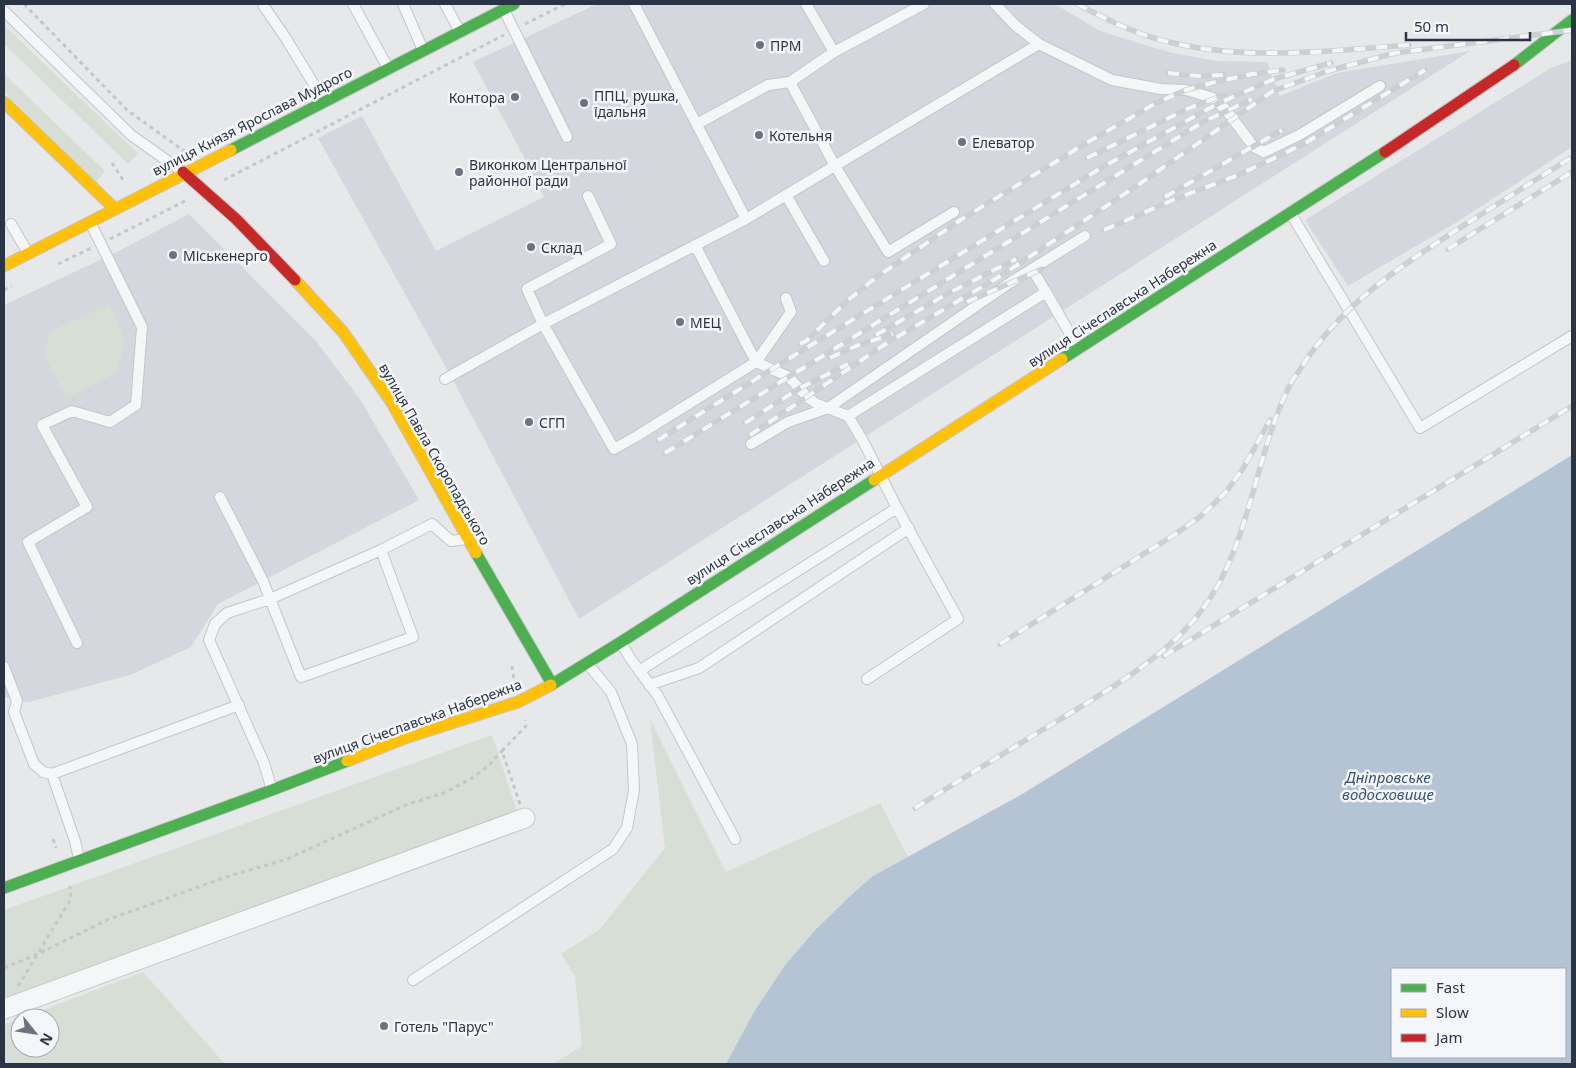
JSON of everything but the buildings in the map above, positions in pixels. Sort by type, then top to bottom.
[{"type":"main road","name":"вулиця Князя Ярослава Мудрого","points":[[4,266],[508,6]]},
{"type":"main road","name":"вулиця Січеславська Набережна","points":[[4,888],[272,790],[408,737],[518,702],[552,684],[621,642],[1393,147],[1515,64],[1572,20]]},
{"type":"main road","name":"вулиця Січеславська Набережна","points":[[1515,64],[1548,52]]},
{"type":"main road","points":[[4,102],[114,208]]},
{"type":"main road","name":"вулиця Павла Скоропадського","points":[[183,172],[205,190],[280,263],[344,332],[392,404],[552,684]]},
{"type":"street","points":[[4,1009],[525,818]]},
{"type":"lane","points":[[353,4],[388,68]]},
{"type":"lane","points":[[403,4],[424,50]]},
{"type":"lane","points":[[445,4],[460,31]]},
{"type":"lane","points":[[634,4],[746,219]]},
{"type":"lane","points":[[806,4],[834,52]]},
{"type":"lane","points":[[697,124],[768,85],[790,82],[834,52],[924,4]]},
{"type":"lane","points":[[995,4],[1016,26],[1039,44],[1112,80],[1161,89],[1186,90],[1213,98],[1226,110],[1254,147],[1264,152],[1301,134],[1380,86]]},
{"type":"lane","points":[[262,5],[314,81],[324,101]]},
{"type":"lane","points":[[508,6],[514,30],[567,137]]},
{"type":"lane","points":[[4,11],[131,135],[183,172]]},
{"type":"lane","points":[[445,379],[543,324],[746,219],[1039,44]]},
{"type":"lane","points":[[790,82],[835,166],[888,252],[954,212]]},
{"type":"lane","points":[[786,195],[824,261]]},
{"type":"lane","points":[[588,196],[611,244],[527,289],[543,324],[614,449],[756,362],[791,312],[786,298]]},
{"type":"lane","points":[[1290,213],[1420,428],[1572,336]]},
{"type":"lane","points":[[77,643],[28,542],[87,507],[42,425],[72,411],[110,422],[136,405],[142,327],[90,221]]},
{"type":"lane","points":[[11,224],[28,253]]},
{"type":"lane","points":[[751,444],[788,422],[828,408],[1032,269],[1085,236]]},
{"type":"lane","points":[[695,245],[756,362],[789,377],[808,397],[848,416],[958,619],[867,679]]},
{"type":"lane","points":[[1032,269],[1078,349]]},
{"type":"lane","points":[[848,416],[1046,292]]},
{"type":"lane","points":[[220,497],[263,581],[301,677],[413,637],[381,550]]},
{"type":"lane","points":[[639,671],[897,508]]},
{"type":"lane","points":[[272,790],[264,763],[209,640],[215,624],[227,613],[270,599],[381,550],[432,524],[451,541],[468,539]]},
{"type":"lane","points":[[650,685],[699,668],[909,528]]},
{"type":"lane","points":[[621,642],[639,671],[658,696],[735,838]]},
{"type":"lane","points":[[412,980],[613,848],[627,828],[634,790],[632,744],[611,692],[587,662]]},
{"type":"lane","points":[[4,667],[17,701],[14,712],[34,764],[43,772],[52,774],[239,705]]},
{"type":"lane","points":[[52,774],[79,860]]},
{"type":"path","points":[[24,4],[127,110],[184,151]]},
{"type":"path","points":[[57,265],[565,4]]},
{"type":"path","points":[[112,163],[123,180]]},
{"type":"path","points":[[4,290],[13,286]]},
{"type":"path","points":[[4,968],[38,954],[107,920],[193,888],[287,859],[408,804],[444,793],[474,777],[489,765],[526,726]]},
{"type":"path","points":[[502,751],[525,818]]},
{"type":"path","points":[[4,1009],[71,899],[70,885]]},
{"type":"shaded area","points":[[597,4],[1055,4],[1100,31],[1173,53],[1217,61],[1267,62],[1280,96],[1337,73],[1470,51],[579,619],[448,371],[318,138],[362,116],[436,251],[544,197],[473,62]]},
{"type":"shaded area","points":[[4,25],[138,154],[128,164],[4,44]]},
{"type":"shaded area","points":[[1572,60],[1572,147],[1457,222],[1348,286],[1305,220],[1551,68]]},
{"type":"shaded area","points":[[4,74],[105,171],[96,182],[4,92]]},
{"type":"shaded area","points":[[189,214],[315,340],[360,399],[419,500],[218,604],[191,647],[130,675],[29,702],[17,701],[4,696],[4,305],[115,253]]},
{"type":"shaded area","points":[[109,304],[125,340],[117,373],[66,398],[44,353],[49,332]]},
{"type":"shaded area","points":[[650,719],[726,872],[880,803],[908,857],[876,875],[848,897],[826,918],[772,987],[726,1064],[553,1064],[582,1046],[575,976],[561,954],[600,929],[665,848]]},
{"type":"shaded area","points":[[492,735],[517,811],[4,999],[4,910]]},
{"type":"shaded area","points":[[143,972],[225,1064],[4,1064],[4,1025],[10,1023],[10,1058],[60,1058],[60,1008],[48,1008]]},
{"type":"water","name":"Дніпровське водосховище","points":[[1572,455],[1572,1064],[726,1064],[754,1012],[786,964],[817,928],[873,876],[1019,796]]},
{"type":"railway","points":[[1077,4],[1150,37],[1192,47],[1222,51],[1285,53],[1409,45]]},
{"type":"railway","points":[[750,435],[887,343],[1002,275],[1138,185],[1273,91],[1328,71],[1395,53],[1572,30]]},
{"type":"railway","points":[[658,440],[1101,168],[1219,103],[1274,79],[1331,63]]},
{"type":"railway","points":[[1246,75],[1283,70]]},
{"type":"railway","points":[[1104,230],[1173,200],[1238,175],[1281,155],[1307,142],[1425,70]]},
{"type":"railway","points":[[1168,73],[1199,76],[1224,75]]},
{"type":"railway","points":[[800,344],[806,341],[847,301],[878,276],[962,219],[1083,145],[1156,103],[1186,90],[1253,74]]},
{"type":"railway","points":[[1087,158],[1187,109],[1224,95]]},
{"type":"railway","points":[[665,453],[1203,122],[1252,99]]},
{"type":"railway","points":[[1165,197],[1282,130]]},
{"type":"railway","points":[[915,808],[1113,687],[1165,649],[1180,635],[1194,620],[1213,594],[1227,567],[1239,538],[1276,418],[1295,376],[1317,345],[1354,305],[1396,270],[1572,157]]},
{"type":"railway","points":[[1448,249],[1572,172]]},
{"type":"railway","points":[[876,335],[949,293],[1016,259]]},
{"type":"railway","points":[[967,302],[1042,269]]},
{"type":"railway","points":[[830,358],[856,346],[893,334]]},
{"type":"railway","points":[[745,423],[800,388],[848,364]]},
{"type":"railway","points":[[1164,656],[1572,406]]},
{"type":"railway","points":[[1000,644],[1174,535],[1201,516],[1226,492],[1244,467],[1270,420]]},
{"type":"traffic: fast","points":[[231,150],[514,4]]},
{"type":"traffic: fast","points":[[1514,65],[1572,20]]},
{"type":"traffic: fast","points":[[1062,359],[1385,152]]},
{"type":"traffic: fast","points":[[551,685],[874,480]]},
{"type":"traffic: fast","points":[[476,553],[552,684]]},
{"type":"traffic: fast","points":[[4,888],[347,761]]},
{"type":"traffic: slow","points":[[4,102],[114,208]]},
{"type":"traffic: slow","points":[[4,266],[231,150]]},
{"type":"traffic: slow","points":[[295,280],[343,332],[392,403],[476,553]]},
{"type":"traffic: slow","points":[[874,480],[1062,359]]},
{"type":"traffic: slow","points":[[347,761],[408,737],[518,702],[551,685]]},
{"type":"traffic: jam","points":[[1385,152],[1514,65]]},
{"type":"traffic: jam","points":[[183,172],[236,219],[295,280]]},
{"type":"place","name":"ПРМ","points":[[760,45]]},
{"type":"place","name":"Контора","points":[[515,97]]},
{"type":"place","name":"ППЦ, рушка, їдальня","points":[[584,103]]},
{"type":"place","name":"Котельня","points":[[759,135]]},
{"type":"place","name":"Елеватор","points":[[962,142]]},
{"type":"place","name":"Виконком Центральної районної ради","points":[[459,172]]},
{"type":"place","name":"Склад","points":[[531,247]]},
{"type":"place","name":"Міськенерго","points":[[173,255]]},
{"type":"place","name":"МЕЦ","points":[[680,322]]},
{"type":"place","name":"СГП","points":[[529,422]]},
{"type":"place","name":"Готель \"Парус\"","points":[[384,1026]]}]
